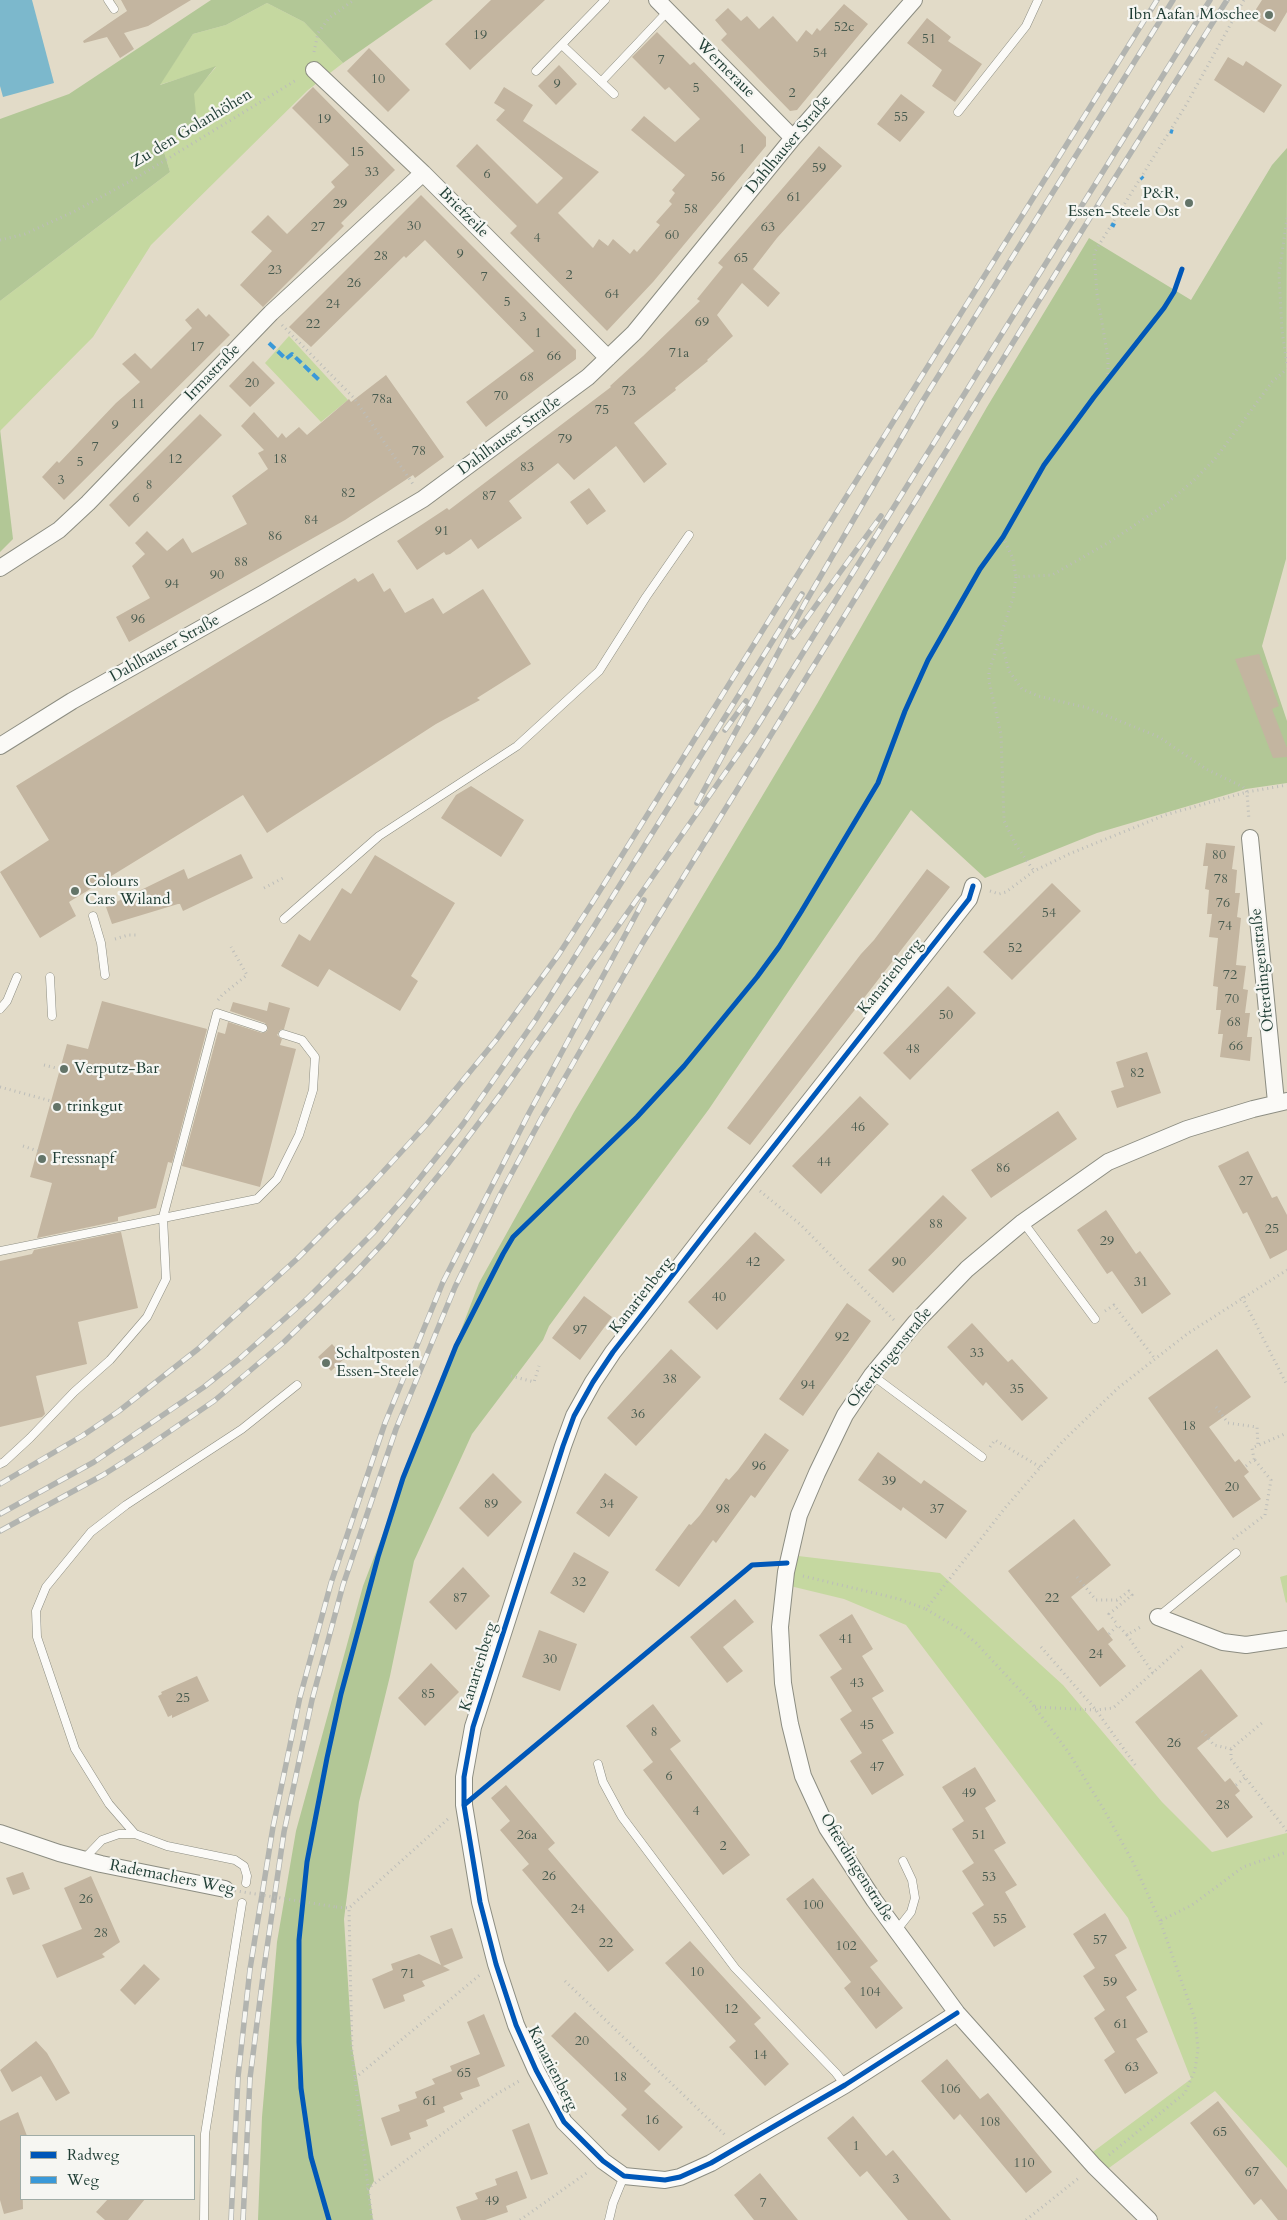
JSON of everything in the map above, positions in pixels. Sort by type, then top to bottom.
[{"type":"street","name":"Dahlhauser Straße","points":[[0,746],[72,701],[264,593],[423,499],[566,394],[634,333],[793,138],[914,0]]},
{"type":"street","name":"Werneraue","points":[[662,6],[793,138]]},
{"type":"street","name":"Briefzeile","points":[[314,70],[424,173],[608,358]]},
{"type":"street","name":"Irmastraße","points":[[0,568],[59,530],[88,503],[271,313],[424,173]]},
{"type":"street","name":"Ofterdingenstraße","points":[[1149,2220],[1094,2166],[957,2013],[896,1931],[827,1828],[803,1776],[790,1724],[782,1675],[780,1627],[786,1572],[799,1515],[845,1415],[872,1376],[906,1334],[968,1269],[1023,1222],[1108,1162],[1187,1129],[1282,1102],[1250,838]]},
{"type":"street","name":"Kanarienberg","points":[[957,2013],[845,2085],[739,2148],[680,2177],[652,2180],[624,2176],[603,2161],[564,2122],[536,2070],[516,2025],[496,1964],[480,1902],[464,1805],[464,1778],[473,1728],[554,1474],[574,1416],[593,1382],[613,1352],[969,899],[973,886]]},
{"type":"street","points":[[1158,1617],[1222,1642],[1246,1645],[1287,1639]]},
{"type":"street","name":"Rademachers Weg","points":[[0,1833],[60,1853],[123,1869],[225,1890]]},
{"type":"lane","points":[[108,0],[114,9]]},
{"type":"lane","points":[[536,71],[605,0]]},
{"type":"lane","points":[[958,112],[1026,26],[1038,0]]},
{"type":"lane","points":[[602,82],[662,6]]},
{"type":"lane","points":[[562,45],[614,94]]},
{"type":"lane","points":[[284,919],[379,836],[517,746],[599,671],[646,597],[689,535]]},
{"type":"lane","points":[[93,916],[101,943],[105,975]]},
{"type":"lane","points":[[0,1009],[7,1001],[17,976]]},
{"type":"lane","points":[[50,977],[52,1016]]},
{"type":"lane","points":[[0,1464],[30,1438],[74,1392],[110,1360],[147,1317],[166,1279],[163,1217],[217,1014],[263,1028]]},
{"type":"lane","points":[[0,1251],[257,1198],[277,1179],[299,1136],[312,1090],[314,1057],[302,1040],[283,1034]]},
{"type":"lane","points":[[1023,1222],[1095,1319]]},
{"type":"lane","points":[[872,1376],[982,1457]]},
{"type":"lane","points":[[135,1834],[109,1804],[75,1749],[38,1637],[36,1610],[46,1587],[91,1532],[126,1505],[242,1430],[297,1385]]},
{"type":"lane","points":[[1158,1617],[1236,1553]]},
{"type":"lane","points":[[598,1764],[603,1782],[622,1816],[735,1968],[836,2072],[845,2085]]},
{"type":"lane","points":[[84,1859],[102,1840],[118,1834],[135,1834],[167,1846],[235,1860],[244,1866],[247,1876],[246,1883]]},
{"type":"lane","points":[[896,1931],[911,1912],[915,1898],[912,1880],[903,1860]]},
{"type":"lane","points":[[204,2220],[205,2134],[242,1903]]},
{"type":"lane","points":[[609,2220],[613,2203],[624,2176]]},
{"type":"path","points":[[314,70],[314,44],[318,33],[329,18],[354,0]]},
{"type":"path","points":[[1108,379],[1108,358],[1097,294],[1094,253],[1186,105],[1244,0]]},
{"type":"path","points":[[1287,218],[1279,274],[1282,332],[1287,365]]},
{"type":"path","points":[[271,313],[354,398],[423,499]]},
{"type":"path","points":[[1016,577],[1052,575],[1111,541],[1166,504],[1215,459],[1272,382],[1287,369]]},
{"type":"path","points":[[1003,537],[1013,559],[1016,577],[1012,598],[989,671],[988,681],[1001,734],[1002,814],[1009,833],[1034,871]]},
{"type":"path","points":[[1000,638],[1009,671],[1022,689],[1038,696],[1088,708],[1148,732],[1206,769],[1236,783],[1247,792],[1250,838]]},
{"type":"path","points":[[973,886],[998,894],[1006,892],[1034,871],[1106,837],[1165,815],[1247,792],[1287,784]]},
{"type":"path","points":[[264,888],[284,877]]},
{"type":"path","points":[[117,938],[136,935]]},
{"type":"path","points":[[218,999],[247,975],[231,946]]},
{"type":"path","points":[[44,1064],[60,1069]]},
{"type":"path","points":[[0,1087],[51,1101]]},
{"type":"path","points":[[23,1146],[38,1151]]},
{"type":"path","points":[[747,1181],[808,1231],[874,1298],[906,1334]]},
{"type":"path","points":[[926,1609],[1005,1508],[1040,1467],[1063,1441],[1118,1388],[1187,1334],[1242,1297],[1287,1270]]},
{"type":"path","points":[[1242,1297],[1287,1385]]},
{"type":"path","points":[[1095,1319],[1114,1305],[1155,1359]]},
{"type":"path","points":[[511,1376],[534,1382],[539,1366]]},
{"type":"path","points":[[1216,1407],[1228,1423],[1257,1427],[1258,1446]]},
{"type":"path","points":[[1236,1553],[1227,1543],[1265,1515],[1271,1480],[1254,1459],[1252,1448],[1287,1433]]},
{"type":"path","points":[[982,1457],[995,1440],[1040,1467]]},
{"type":"path","points":[[1246,1466],[1254,1459]]},
{"type":"path","points":[[786,1572],[899,1599],[926,1609],[961,1630],[976,1643],[1034,1707],[1069,1753],[1104,1808],[1134,1864],[1160,1921],[1196,2018],[1198,2049],[1195,2070],[1185,2092],[1026,2220]]},
{"type":"path","points":[[1077,1577],[1096,1600],[1117,1600],[1129,1591],[1132,1595],[1109,1614],[1153,1672]]},
{"type":"path","points":[[1126,1635],[1158,1617]]},
{"type":"path","points":[[1109,1634],[1118,1625]]},
{"type":"path","points":[[1034,1707],[1096,1710],[1113,1708],[1198,1634]]},
{"type":"path","points":[[1041,1647],[1096,1710],[1136,1766]]},
{"type":"path","points":[[1263,1722],[1231,1749],[1231,1759],[1287,1831]]},
{"type":"path","points":[[1202,1731],[1214,1745],[1231,1749]]},
{"type":"path","points":[[1236,1785],[1246,1778]]},
{"type":"path","points":[[372,2220],[352,2054],[349,1908],[464,1805]]},
{"type":"path","points":[[1160,1921],[1192,1905],[1243,1867],[1287,1852]]},
{"type":"path","points":[[354,2078],[476,1976],[496,1964]]},
{"type":"path","points":[[565,1981],[739,2148]]},
{"type":"path","points":[[367,2189],[496,2095],[536,2070]]},
{"type":"path","points":[[520,2220],[603,2161]]},
{"type":"green space","points":[[211,0],[433,0],[343,63],[304,22],[267,3],[226,25],[193,34],[160,85],[216,66],[194,94],[197,124],[162,145],[170,172],[0,301],[0,119],[69,94]]},
{"type":"green space","points":[[267,3],[304,22],[343,63],[308,90],[151,245],[93,337],[0,431],[0,301],[170,172],[162,145],[197,124],[193,94],[216,67],[159,85],[193,34],[226,25]]},
{"type":"green space","points":[[1287,148],[1286,559],[1262,646],[1287,721],[1287,783],[1246,789],[1097,833],[985,878],[911,810],[709,1109],[549,1326],[543,1340],[472,1434],[414,1561],[390,1676],[359,1802],[344,1919],[352,2047],[374,2181],[369,2190],[373,2220],[258,2220],[262,2117],[277,1942],[296,1831],[363,1586],[479,1283],[574,1112],[817,704],[987,407],[1089,238],[1191,300],[1272,165]]},
{"type":"green space","points":[[289,336],[348,400],[321,422],[265,363]]},
{"type":"green space","points":[[0,429],[13,539],[0,552]]},
{"type":"green space","points":[[790,1555],[940,1573],[1063,1685],[1162,1802],[1212,1852],[1287,1833],[1287,2168],[1215,2091],[1102,2173],[1086,2157],[1191,2079],[1128,1918],[906,1625],[844,1599],[786,1585]]},
{"type":"green space","points":[[1287,1575],[1287,1602],[1286,1603],[1280,1577]]},
{"type":"water","points":[[0,0],[32,0],[54,83],[3,97],[0,86]]},
{"type":"building","points":[[121,0],[191,0],[148,26],[124,33],[134,49],[120,58],[107,37],[84,43],[83,41],[127,11]]},
{"type":"building","points":[[491,0],[545,0],[470,70],[445,44]]},
{"type":"building","name":"Ibn Aafan Moschee","points":[[1262,0],[1287,0],[1287,12],[1275,32],[1251,17]]},
{"type":"building","points":[[844,4],[868,24],[797,110],[790,111],[721,40],[727,34],[715,20],[728,8],[741,21],[747,16],[759,29],[773,16],[797,42],[806,30],[812,35],[817,28],[820,31]]},
{"type":"building","points":[[927,18],[951,37],[948,41],[982,64],[955,102],[932,86],[942,70],[907,43]]},
{"type":"building","points":[[657,32],[690,65],[694,62],[723,92],[766,137],[766,146],[653,282],[607,331],[510,233],[517,226],[456,166],[477,144],[537,204],[563,178],[496,120],[505,110],[494,103],[504,87],[533,105],[523,121],[599,172],[558,213],[593,248],[599,239],[608,246],[613,239],[630,254],[634,249],[637,252],[660,225],[656,222],[672,204],[669,201],[675,193],[672,190],[685,175],[631,130],[644,116],[675,142],[700,119],[669,87],[665,90],[632,57]]},
{"type":"building","points":[[369,48],[410,90],[388,112],[347,71]]},
{"type":"building","points":[[1228,57],[1243,66],[1246,61],[1282,85],[1264,113],[1214,80]]},
{"type":"building","points":[[559,65],[577,84],[556,105],[538,86]]},
{"type":"building","points":[[313,87],[395,170],[341,223],[344,226],[263,307],[240,285],[272,251],[251,232],[268,215],[287,234],[335,187],[331,182],[349,165],[292,108]]},
{"type":"building","points":[[901,94],[925,112],[900,142],[877,124]]},
{"type":"building","points":[[819,146],[842,166],[777,238],[753,269],[780,293],[768,307],[742,283],[717,315],[733,336],[708,361],[675,388],[676,390],[634,423],[667,464],[644,483],[616,446],[574,480],[558,463],[509,501],[522,518],[478,549],[471,539],[450,554],[446,555],[444,552],[417,570],[397,541],[447,508],[449,510],[611,387],[700,301],[697,299],[723,267],[718,263]]},
{"type":"building","points":[[421,195],[576,350],[576,359],[486,427],[466,402],[534,351],[425,240],[406,258],[404,256],[311,347],[289,327]]},
{"type":"building","points":[[198,308],[206,317],[209,314],[230,335],[64,500],[42,477],[57,461],[59,463],[116,403],[140,382],[122,364],[135,353],[151,369],[192,328],[185,320]]},
{"type":"building","points":[[253,361],[275,383],[250,407],[229,386]]},
{"type":"building","points":[[386,375],[444,457],[415,478],[413,475],[345,520],[129,642],[116,617],[150,598],[132,566],[145,554],[135,543],[147,531],[167,551],[183,538],[192,553],[247,524],[232,496],[268,469],[258,453],[264,450],[241,426],[254,412],[278,438],[282,433],[286,438],[299,427],[307,435],[349,399],[351,402]]},
{"type":"building","points":[[200,414],[222,435],[129,527],[109,505]]},
{"type":"building","points":[[589,488],[606,511],[587,525],[570,502]]},
{"type":"building","points":[[373,573],[384,592],[390,588],[405,613],[433,598],[443,614],[483,589],[531,664],[477,698],[480,700],[436,724],[267,833],[243,795],[69,902],[76,916],[40,938],[0,872],[49,840],[16,786],[355,578],[358,582]]},
{"type":"building","points":[[1259,654],[1279,706],[1272,709],[1287,748],[1287,757],[1273,758],[1235,659]]},
{"type":"building","points":[[471,786],[524,820],[501,857],[441,818],[456,795]]},
{"type":"building","points":[[1206,843],[1235,846],[1232,869],[1237,870],[1235,893],[1240,893],[1237,917],[1241,918],[1236,965],[1246,966],[1243,989],[1248,990],[1245,1013],[1250,1013],[1247,1037],[1252,1037],[1250,1061],[1220,1057],[1223,1034],[1218,1034],[1221,1010],[1216,1010],[1218,987],[1213,986],[1218,938],[1209,937],[1212,914],[1207,914],[1209,890],[1205,889],[1208,866],[1203,866]]},
{"type":"building","points":[[241,854],[253,878],[183,911],[180,904],[178,904],[112,924],[106,907],[184,869],[188,879]]},
{"type":"building","points":[[375,855],[455,903],[411,976],[418,981],[400,1011],[329,969],[318,987],[281,966],[299,934],[310,941],[342,888],[351,894]]},
{"type":"building","points":[[927,869],[950,887],[750,1145],[727,1128]]},
{"type":"building","points":[[1052,883],[1081,911],[1012,980],[983,952]]},
{"type":"building","points":[[948,986],[976,1013],[910,1080],[883,1053]]},
{"type":"building","points":[[102,1001],[207,1029],[172,1163],[168,1162],[156,1208],[118,1217],[118,1221],[37,1238],[52,1183],[30,1177],[67,1044],[88,1049]]},
{"type":"building","points":[[233,1002],[267,1011],[269,1002],[290,1008],[284,1029],[280,1030],[277,1035],[282,1039],[280,1045],[296,1049],[260,1187],[182,1166],[218,1032],[225,1034],[228,1022],[262,1033],[268,1029],[265,1023],[230,1011]]},
{"type":"building","points":[[1147,1052],[1161,1093],[1117,1108],[1111,1091],[1124,1087],[1116,1062]]},
{"type":"building","points":[[860,1096],[889,1124],[821,1194],[792,1166]]},
{"type":"building","points":[[1058,1111],[1077,1139],[991,1198],[971,1170]]},
{"type":"building","points":[[1248,1151],[1272,1198],[1277,1196],[1287,1215],[1287,1250],[1270,1259],[1247,1212],[1243,1214],[1218,1166]]},
{"type":"building","points":[[943,1195],[967,1218],[893,1293],[868,1270]]},
{"type":"building","points":[[1106,1210],[1136,1254],[1140,1251],[1171,1294],[1142,1314],[1112,1271],[1107,1274],[1077,1230]]},
{"type":"building","points":[[121,1232],[138,1308],[78,1322],[87,1364],[36,1376],[45,1414],[42,1417],[0,1427],[0,1261],[32,1254],[34,1250]]},
{"type":"building","points":[[755,1232],[785,1260],[717,1330],[688,1302]]},
{"type":"building","points":[[584,1296],[612,1317],[580,1360],[552,1338]]},
{"type":"building","points":[[847,1303],[871,1321],[803,1416],[779,1399]]},
{"type":"building","points":[[972,1323],[1008,1362],[1012,1359],[1048,1398],[1022,1421],[986,1382],[983,1386],[947,1347]]},
{"type":"building","points":[[332,1344],[345,1358],[331,1371],[318,1357]]},
{"type":"building","points":[[671,1349],[701,1377],[636,1446],[607,1418]]},
{"type":"building","points":[[1217,1349],[1251,1397],[1209,1427],[1235,1462],[1239,1459],[1249,1472],[1244,1476],[1261,1499],[1233,1518],[1148,1398]]},
{"type":"building","points":[[765,1433],[789,1450],[755,1498],[751,1495],[716,1543],[713,1540],[679,1587],[655,1570],[689,1524],[691,1525],[700,1515],[726,1478],[729,1480],[738,1470]]},
{"type":"building","points":[[878,1452],[921,1484],[924,1480],[967,1511],[946,1539],[903,1507],[901,1511],[858,1480]]},
{"type":"building","points":[[493,1473],[522,1502],[488,1537],[459,1508]]},
{"type":"building","points":[[605,1473],[638,1497],[609,1537],[576,1513]]},
{"type":"building","points":[[1074,1519],[1111,1565],[1071,1597],[1098,1631],[1103,1627],[1113,1640],[1108,1644],[1126,1666],[1100,1687],[1008,1571]]},
{"type":"building","points":[[574,1552],[609,1572],[584,1613],[550,1593]]},
{"type":"building","points":[[463,1567],[490,1596],[456,1630],[429,1602]]},
{"type":"building","points":[[735,1599],[754,1622],[723,1647],[743,1671],[727,1683],[690,1637]]},
{"type":"building","points":[[852,1614],[873,1649],[862,1656],[884,1691],[872,1698],[894,1733],[882,1740],[904,1775],[872,1795],[850,1761],[862,1753],[840,1719],[852,1711],[830,1677],[842,1669],[819,1635]]},
{"type":"building","points":[[539,1630],[577,1644],[560,1691],[522,1677]]},
{"type":"building","points":[[431,1663],[459,1692],[425,1726],[398,1698]]},
{"type":"building","points":[[1201,1669],[1238,1716],[1197,1748],[1225,1782],[1230,1778],[1240,1791],[1235,1795],[1253,1817],[1227,1838],[1135,1722]]},
{"type":"building","points":[[197,1676],[209,1701],[172,1718],[172,1715],[168,1717],[158,1696],[162,1694],[161,1692]]},
{"type":"building","points":[[653,1704],[681,1741],[670,1749],[750,1855],[723,1875],[643,1770],[653,1762],[626,1726]]},
{"type":"building","points":[[975,1767],[996,1801],[985,1808],[1006,1843],[994,1850],[1017,1885],[1005,1892],[1026,1927],[994,1947],[972,1913],[984,1905],[962,1871],[974,1863],[952,1829],[964,1821],[942,1787]]},
{"type":"building","points":[[506,1785],[555,1843],[548,1849],[634,1950],[608,1972],[522,1870],[529,1864],[500,1830],[510,1821],[491,1798]]},
{"type":"building","points":[[23,1872],[30,1889],[13,1895],[6,1878]]},
{"type":"building","points":[[91,1876],[120,1942],[102,1954],[105,1957],[57,1978],[42,1945],[82,1929],[64,1888]]},
{"type":"building","points":[[813,1878],[878,1961],[870,1967],[903,2008],[876,2029],[844,1988],[851,1982],[786,1899]]},
{"type":"building","points":[[1105,1913],[1127,1948],[1115,1955],[1137,1990],[1126,1997],[1148,2032],[1136,2039],[1158,2073],[1125,2094],[1104,2060],[1115,2052],[1094,2018],[1105,2010],[1083,1976],[1095,1968],[1073,1934]]},
{"type":"building","points":[[452,1928],[463,1958],[443,1966],[450,1970],[422,1981],[425,1986],[403,1995],[405,2001],[384,2009],[372,1979],[393,1970],[391,1964],[419,1954],[441,1965],[430,1936]]},
{"type":"building","points":[[690,1941],[761,2018],[754,2024],[789,2064],[765,2086],[729,2047],[736,2041],[665,1963]]},
{"type":"building","points":[[144,1964],[160,1979],[135,2005],[120,1990]]},
{"type":"building","points":[[575,2012],[651,2084],[644,2091],[683,2127],[659,2151],[621,2115],[627,2109],[551,2036]]},
{"type":"building","points":[[484,2014],[505,2066],[477,2078],[480,2086],[460,2093],[463,2099],[443,2107],[445,2112],[426,2120],[428,2126],[409,2133],[411,2139],[391,2146],[381,2118],[400,2111],[398,2105],[417,2098],[415,2092],[435,2084],[432,2079],[452,2071],[450,2066],[480,2054],[467,2022]]},
{"type":"building","points":[[36,2041],[47,2053],[70,2093],[56,2101],[41,2076],[12,2092],[0,2070]]},
{"type":"building","points":[[947,2059],[980,2099],[988,2093],[1052,2172],[1026,2193],[960,2114],[954,2120],[921,2081]]},
{"type":"building","points":[[1218,2101],[1287,2190],[1287,2220],[1278,2220],[1261,2199],[1254,2205],[1190,2123]]},
{"type":"building","points":[[18,2112],[27,2135],[20,2135],[20,2200],[23,2200],[23,2209],[4,2214],[0,2200],[0,2121]]},
{"type":"building","points":[[853,2116],[886,2156],[893,2150],[951,2220],[908,2220],[867,2171],[860,2177],[827,2138]]},
{"type":"building","points":[[529,2123],[548,2174],[531,2180],[512,2130]]},
{"type":"building","points":[[517,2171],[527,2198],[506,2206],[508,2212],[485,2220],[461,2220],[456,2207],[478,2199],[475,2193],[497,2185],[495,2179]]},
{"type":"building","points":[[760,2173],[798,2220],[754,2220],[734,2195]]},
{"type":"building","points":[[107,2200],[144,2200],[128,2220],[105,2220],[96,2212]]},
{"type":"railway","points":[[0,1484],[82,1436],[119,1411],[198,1349],[298,1258],[369,1187],[427,1124],[496,1040],[559,954],[594,900],[1157,0]]},
{"type":"railway","points":[[917,410],[1173,0]]},
{"type":"railway","points":[[0,1531],[103,1475],[214,1401],[284,1342],[354,1274],[385,1241],[447,1165],[500,1095],[753,733],[1210,0]]},
{"type":"railway","points":[[243,2220],[250,2078],[264,1968],[284,1832],[312,1700],[343,1585],[396,1429],[455,1287],[500,1195],[541,1119],[642,944],[1101,200],[1227,0]]},
{"type":"railway","points":[[697,803],[805,603],[921,404]]},
{"type":"railway","points":[[793,637],[881,516]]},
{"type":"railway","points":[[0,1514],[94,1462],[204,1387],[238,1360],[308,1298],[374,1232],[404,1198],[463,1124],[536,1019],[802,594]]},
{"type":"railway","points":[[725,730],[746,701]]},
{"type":"railway","points":[[231,2220],[238,2077],[250,1969],[273,1827],[300,1697],[331,1583],[385,1423],[443,1282],[529,1113],[644,900]]},
{"type":"marked path","points":[[1111,224],[1115,226]]},
{"type":"marked path","points":[[269,343],[286,359],[292,354],[319,380]]},
{"type":"cycle path","points":[[329,2220],[311,2157],[301,2088],[299,1940],[307,1862],[341,1694],[378,1557],[403,1478],[456,1346],[513,1237],[637,1117],[684,1066],[757,977],[779,947],[878,783],[905,711],[928,660],[980,569],[1003,537],[1044,465],[1094,397],[1164,308],[1174,292],[1182,269]]},
{"type":"cycle path","points":[[957,2013],[845,2085],[711,2163],[680,2177],[665,2180],[624,2176],[603,2161],[564,2122],[536,2070],[516,2025],[496,1964],[480,1902],[464,1805],[464,1777],[473,1727],[563,1446],[574,1416],[593,1382],[613,1352],[707,1231],[969,899],[973,886]]},
{"type":"cycle path","points":[[464,1805],[752,1565],[787,1563]]},
{"type":"place","name":"Ibn Aafan Moschee","points":[[1269,15]]},
{"type":"place","name":"P&R, Essen-Steele Ost","points":[[1189,203]]},
{"type":"place","name":"Colours Cars Wiland","points":[[75,891]]},
{"type":"place","name":"Verputz-Bar","points":[[64,1069]]},
{"type":"place","name":"trinkgut","points":[[57,1107]]},
{"type":"place","name":"Fressnapf","points":[[42,1159]]},
{"type":"place","name":"Schaltposten Essen-Steele","points":[[326,1363]]}]
